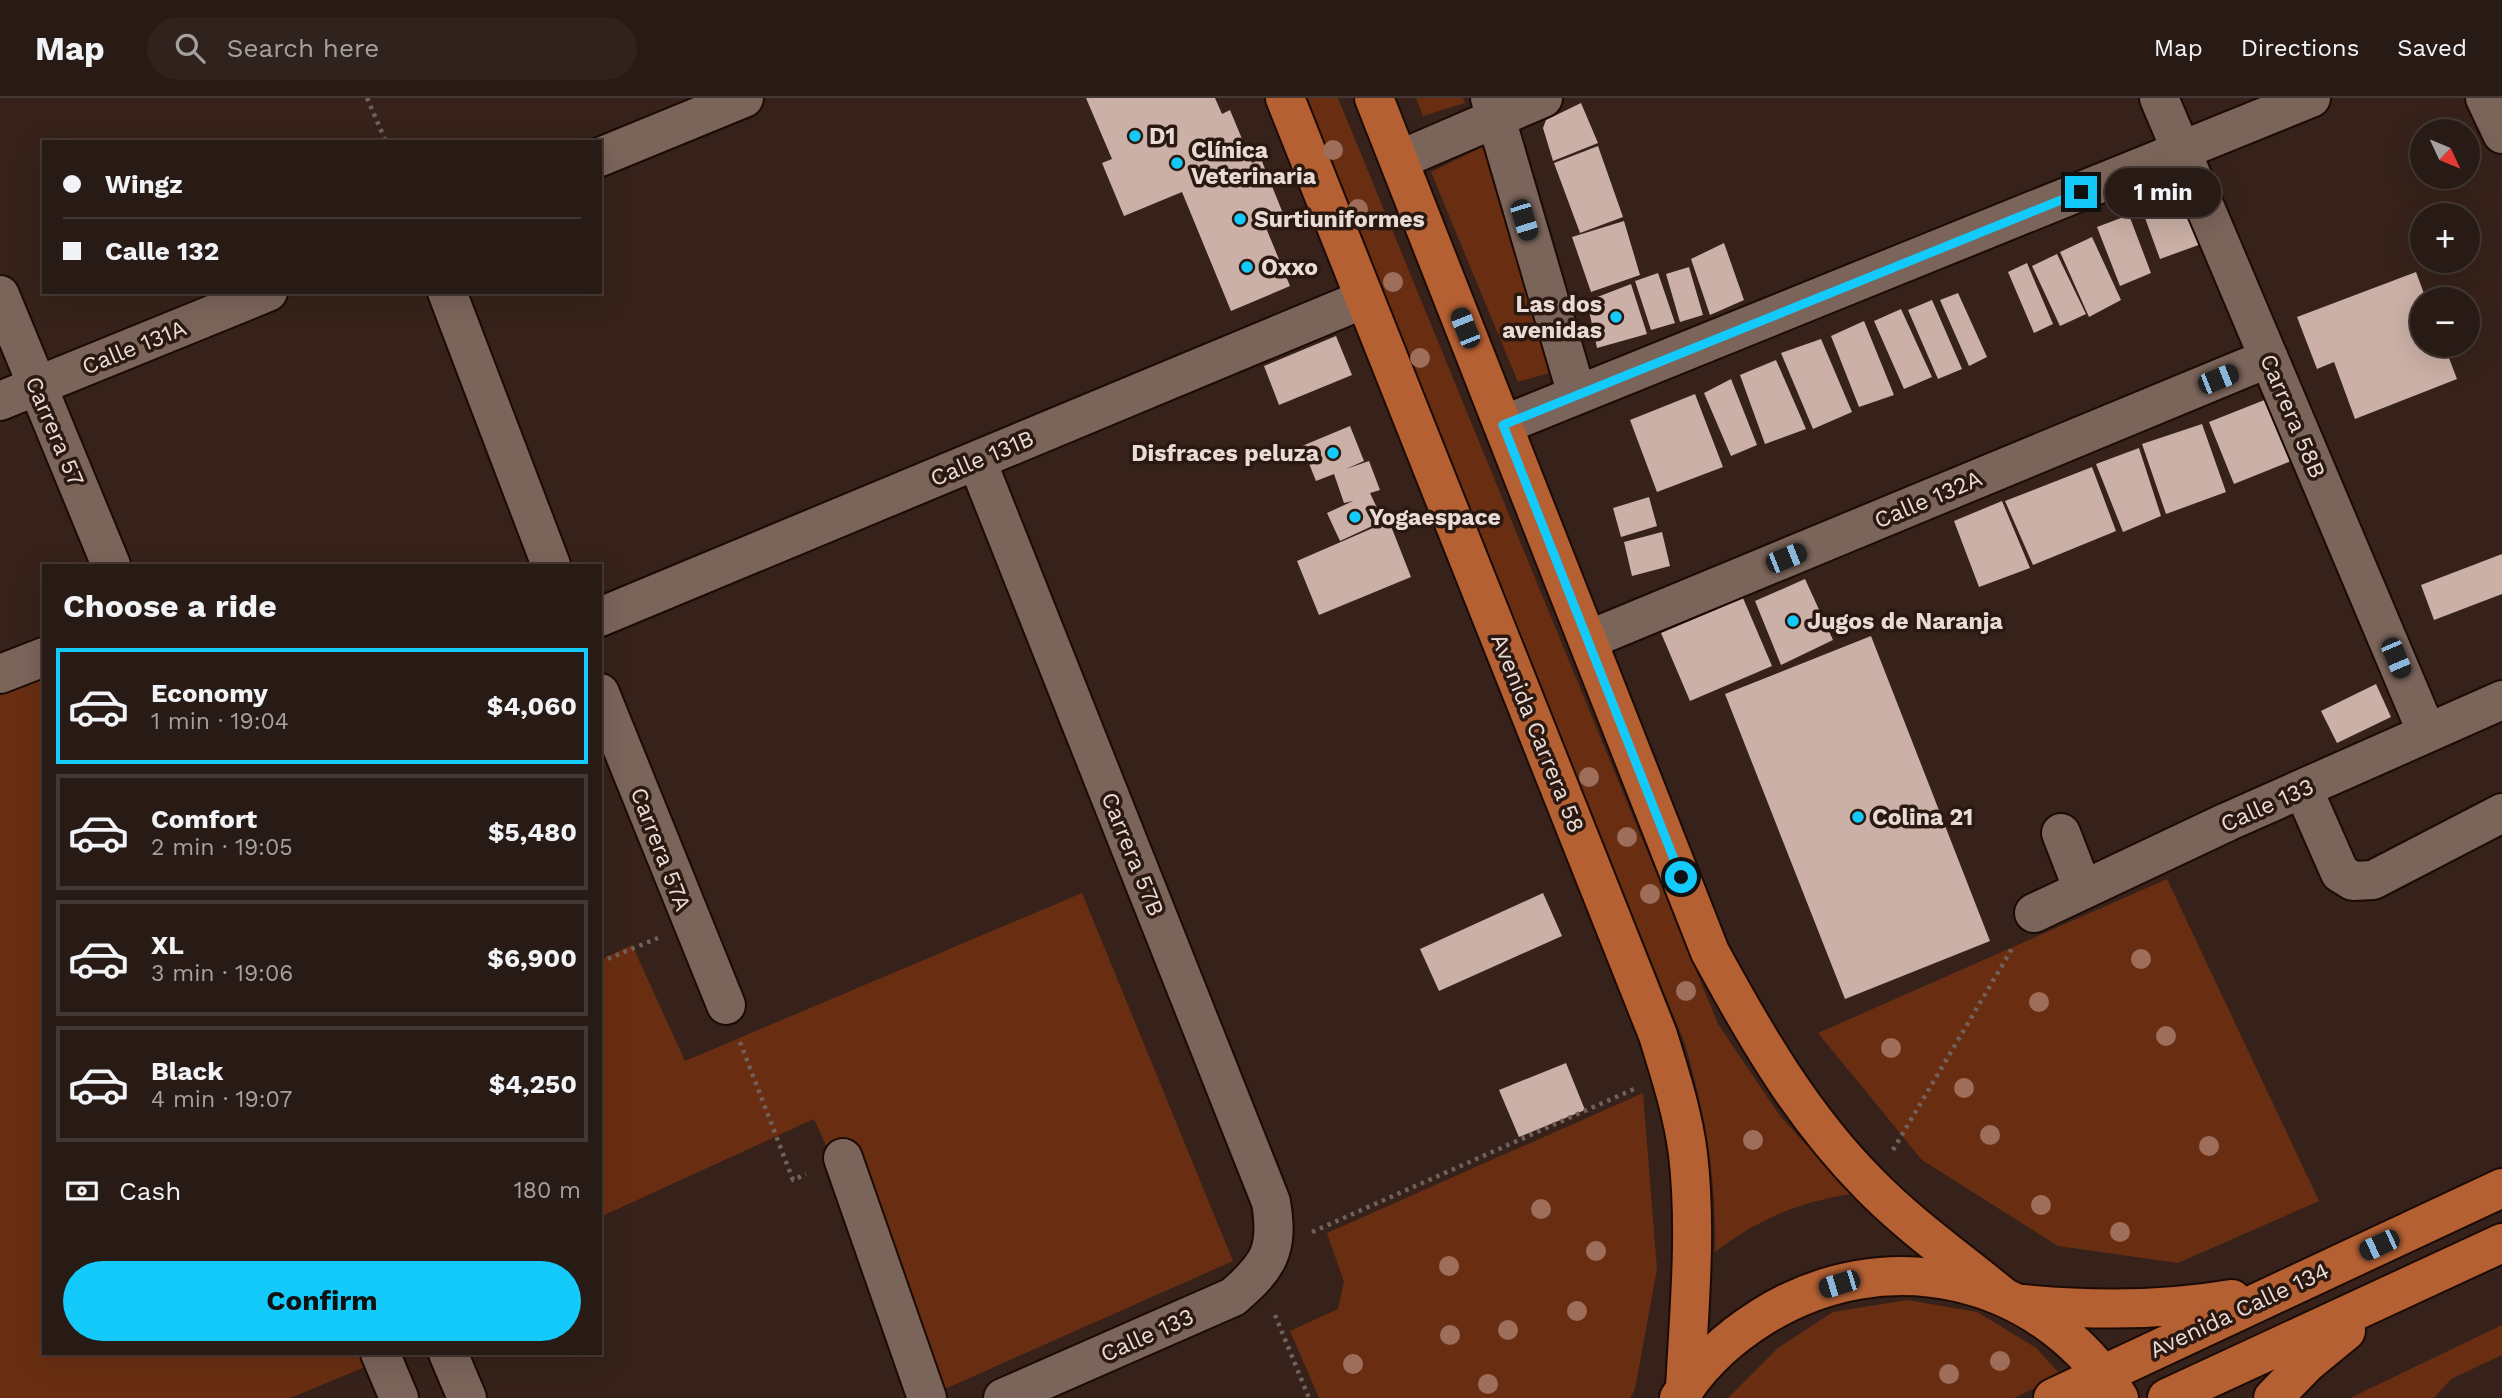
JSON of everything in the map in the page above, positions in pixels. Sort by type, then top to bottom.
[{"type":"main road","name":"Avenida Carrera 58","points":[[1285,98],[1653,1023],[1674,1087],[1688,1154],[1692,1243],[1682,1393]]},
{"type":"main road","points":[[1374,98],[1710,952],[1758,1039],[1821,1130],[1870,1186],[2010,1299],[2052,1324],[2111,1386]]},
{"type":"main road","name":"Avenida Calle 134","points":[[2053,1398],[2111,1386],[2305,1280],[2502,1188]]},
{"type":"main road","points":[[2166,1398],[2502,1243]]},
{"type":"main road","points":[[1682,1393],[1732,1335],[1793,1297],[1861,1277],[1933,1277],[2010,1299],[2125,1310],[2186,1307],[2246,1296],[2305,1280]]},
{"type":"main road","points":[[2273,1398],[2307,1363],[2390,1294]]},
{"type":"street","points":[[602,156],[744,98]]},
{"type":"street","points":[[1399,160],[1492,109],[1543,98]]},
{"type":"street","name":"Carrera 58B","points":[[2159,98],[2427,733]]},
{"type":"street","points":[[1503,425],[2311,98]]},
{"type":"street","points":[[2485,98],[2502,134]]},
{"type":"street","points":[[1492,109],[1577,395]]},
{"type":"street","name":"Calle 131A","points":[[0,401],[263,294]]},
{"type":"street","points":[[448,294],[551,564]]},
{"type":"street","name":"Carrera 57","points":[[0,295],[111,564]]},
{"type":"street","name":"Calle 131B","points":[[602,616],[1364,299]]},
{"type":"street","name":"Calle 132A","points":[[1588,640],[2269,358]]},
{"type":"street","name":"Carrera 57B","points":[[977,461],[1271,1202],[1275,1226],[1266,1263]]},
{"type":"street","points":[[0,674],[42,658]]},
{"type":"street","name":"Carrera 57A","points":[[602,698],[691,924],[726,1005]]},
{"type":"street","name":"Calle 133","points":[[2034,913],[2502,700]]},
{"type":"street","points":[[2303,789],[2340,873],[2353,881],[2373,880],[2502,813]]},
{"type":"street","points":[[2061,832],[2083,890]]},
{"type":"street","points":[[843,1158],[927,1398]]},
{"type":"street","name":"Calle 133","points":[[1003,1398],[1233,1297],[1266,1263]]},
{"type":"street","points":[[381,1355],[398,1398]]},
{"type":"street","points":[[449,1355],[467,1398]]},
{"type":"path","points":[[368,98],[385,140]]},
{"type":"path","points":[[1889,1156],[2034,913]]},
{"type":"path","points":[[602,961],[691,924]]},
{"type":"path","points":[[726,1005],[793,1180],[843,1158]]},
{"type":"path","points":[[1309,1398],[1266,1263],[1646,1083]]},
{"type":"shaded area","points":[[1299,98],[1338,98],[1718,1024],[1780,1116],[1851,1194],[1796,1207],[1763,1221],[1715,1252],[1712,1173],[1685,1044]]},
{"type":"shaded area","points":[[1416,98],[1463,98],[1465,103],[1423,116]]},
{"type":"shaded area","points":[[1488,144],[1559,370],[1518,382],[1431,172]]},
{"type":"shaded area","points":[[42,678],[42,1355],[360,1355],[365,1367],[290,1398],[0,1398],[0,695]]},
{"type":"shaded area","points":[[2167,879],[2319,1201],[2178,1263],[2058,1246],[1922,1160],[1818,1033]]},
{"type":"shaded area","points":[[1082,893],[1233,1261],[938,1392],[814,1119],[602,1216],[602,959],[632,945],[685,1061]]},
{"type":"shaded area","points":[[1643,1093],[1657,1269],[1635,1389],[1630,1398],[1319,1398],[1290,1331],[1338,1309],[1344,1282],[1327,1233]]},
{"type":"shaded area","points":[[1907,1300],[1977,1312],[2035,1347],[2061,1375],[2014,1398],[1728,1398],[1778,1348],[1833,1312]]},
{"type":"shaded area","points":[[2502,1325],[2502,1355],[2451,1379],[2434,1398],[2350,1398]]},
{"type":"building","points":[[1086,98],[1215,98],[1222,114],[1230,110],[1252,163],[1261,159],[1284,216],[1264,223],[1290,286],[1231,311],[1182,192],[1124,216],[1102,163],[1112,159]]},
{"type":"building","points":[[1581,103],[1598,143],[1553,161],[1543,128],[1546,120]]},
{"type":"building","points":[[1598,146],[1623,217],[1580,233],[1554,163]]},
{"type":"building","points":[[2190,188],[2204,243],[2160,259],[2141,207]]},
{"type":"building","points":[[2129,215],[2151,273],[2120,286],[2097,227]]},
{"type":"building","points":[[1624,221],[1640,275],[1591,292],[1572,237]]},
{"type":"building","points":[[2092,237],[2121,300],[2089,317],[2060,252]]},
{"type":"building","points":[[1724,243],[1744,300],[1710,315],[1691,259]]},
{"type":"building","points":[[2057,254],[2086,314],[2060,326],[2032,266]]},
{"type":"building","points":[[2027,263],[2053,324],[2034,333],[2008,272]]},
{"type":"building","points":[[1689,267],[1703,315],[1680,322],[1666,274]]},
{"type":"building","points":[[1658,273],[1675,323],[1651,330],[1635,281]]},
{"type":"building","points":[[2416,273],[2422,287],[2410,287],[2410,357],[2449,357],[2457,379],[2355,419],[2334,362],[2317,369],[2297,317]]},
{"type":"building","name":"Las dos avenidas","points":[[1631,284],[1647,334],[1597,348],[1587,301]]},
{"type":"building","points":[[1958,293],[1987,357],[1969,366],[1940,300]]},
{"type":"building","points":[[1932,300],[1962,369],[1938,379],[1908,310]]},
{"type":"building","points":[[1901,309],[1932,377],[1904,389],[1874,321]]},
{"type":"building","points":[[1864,321],[1894,395],[1859,407],[1831,336]]},
{"type":"building","points":[[1336,336],[1352,375],[1279,405],[1264,366]]},
{"type":"building","points":[[1821,339],[1852,412],[1813,429],[1781,353]]},
{"type":"building","points":[[1776,360],[1806,429],[1765,444],[1740,375]]},
{"type":"building","points":[[1731,379],[1757,445],[1731,456],[1704,393]]},
{"type":"building","points":[[1695,394],[1723,467],[1657,492],[1630,420]]},
{"type":"building","points":[[2267,399],[2291,461],[2234,484],[2209,422]]},
{"type":"building","points":[[2202,424],[2226,492],[2166,514],[2142,444]]},
{"type":"building","points":[[1350,426],[1364,461],[1346,469],[1369,461],[1380,490],[1370,493],[1383,521],[1340,541],[1327,513],[1353,501],[1344,503],[1334,474],[1316,481],[1302,446]]},
{"type":"building","points":[[2139,448],[2161,516],[2123,532],[2096,464]]},
{"type":"building","points":[[2092,467],[2116,531],[2033,565],[2005,501]]},
{"type":"building","points":[[1649,497],[1657,526],[1621,537],[1613,508]]},
{"type":"building","points":[[2002,501],[2030,568],[1979,587],[1954,521]]},
{"type":"building","points":[[1389,521],[1411,577],[1319,615],[1297,561]]},
{"type":"building","points":[[1662,532],[1670,566],[1632,576],[1624,542]]},
{"type":"building","points":[[2502,554],[2502,594],[2434,620],[2421,585]]},
{"type":"building","name":"Jugos de Naranja","points":[[1805,579],[1833,640],[1781,665],[1755,601]]},
{"type":"building","points":[[1743,598],[1772,666],[1690,701],[1661,633]]},
{"type":"building","name":"Colina 21","points":[[1871,636],[1990,941],[1845,999],[1725,694]]},
{"type":"building","points":[[2376,684],[2391,717],[2337,743],[2321,711]]},
{"type":"building","points":[[1543,893],[1562,936],[1439,991],[1420,949]]},
{"type":"building","points":[[1566,1063],[1585,1110],[1519,1137],[1499,1090]]},
{"type":"place","name":"D1","points":[[1135,136]]},
{"type":"place","name":"Clínica Veterinaria","points":[[1177,163]]},
{"type":"place","name":"Surtiuniformes","points":[[1240,219]]},
{"type":"place","name":"Oxxo","points":[[1247,267]]},
{"type":"place","name":"Las dos avenidas","points":[[1616,317]]},
{"type":"place","name":"Disfraces peluza","points":[[1333,453]]},
{"type":"place","name":"Yogaespace","points":[[1355,517]]},
{"type":"place","name":"Jugos de Naranja","points":[[1793,621]]},
{"type":"place","name":"Colina 21","points":[[1858,817]]},
{"type":"route","points":[[1681,877],[1503,425],[2081,192]]}]
